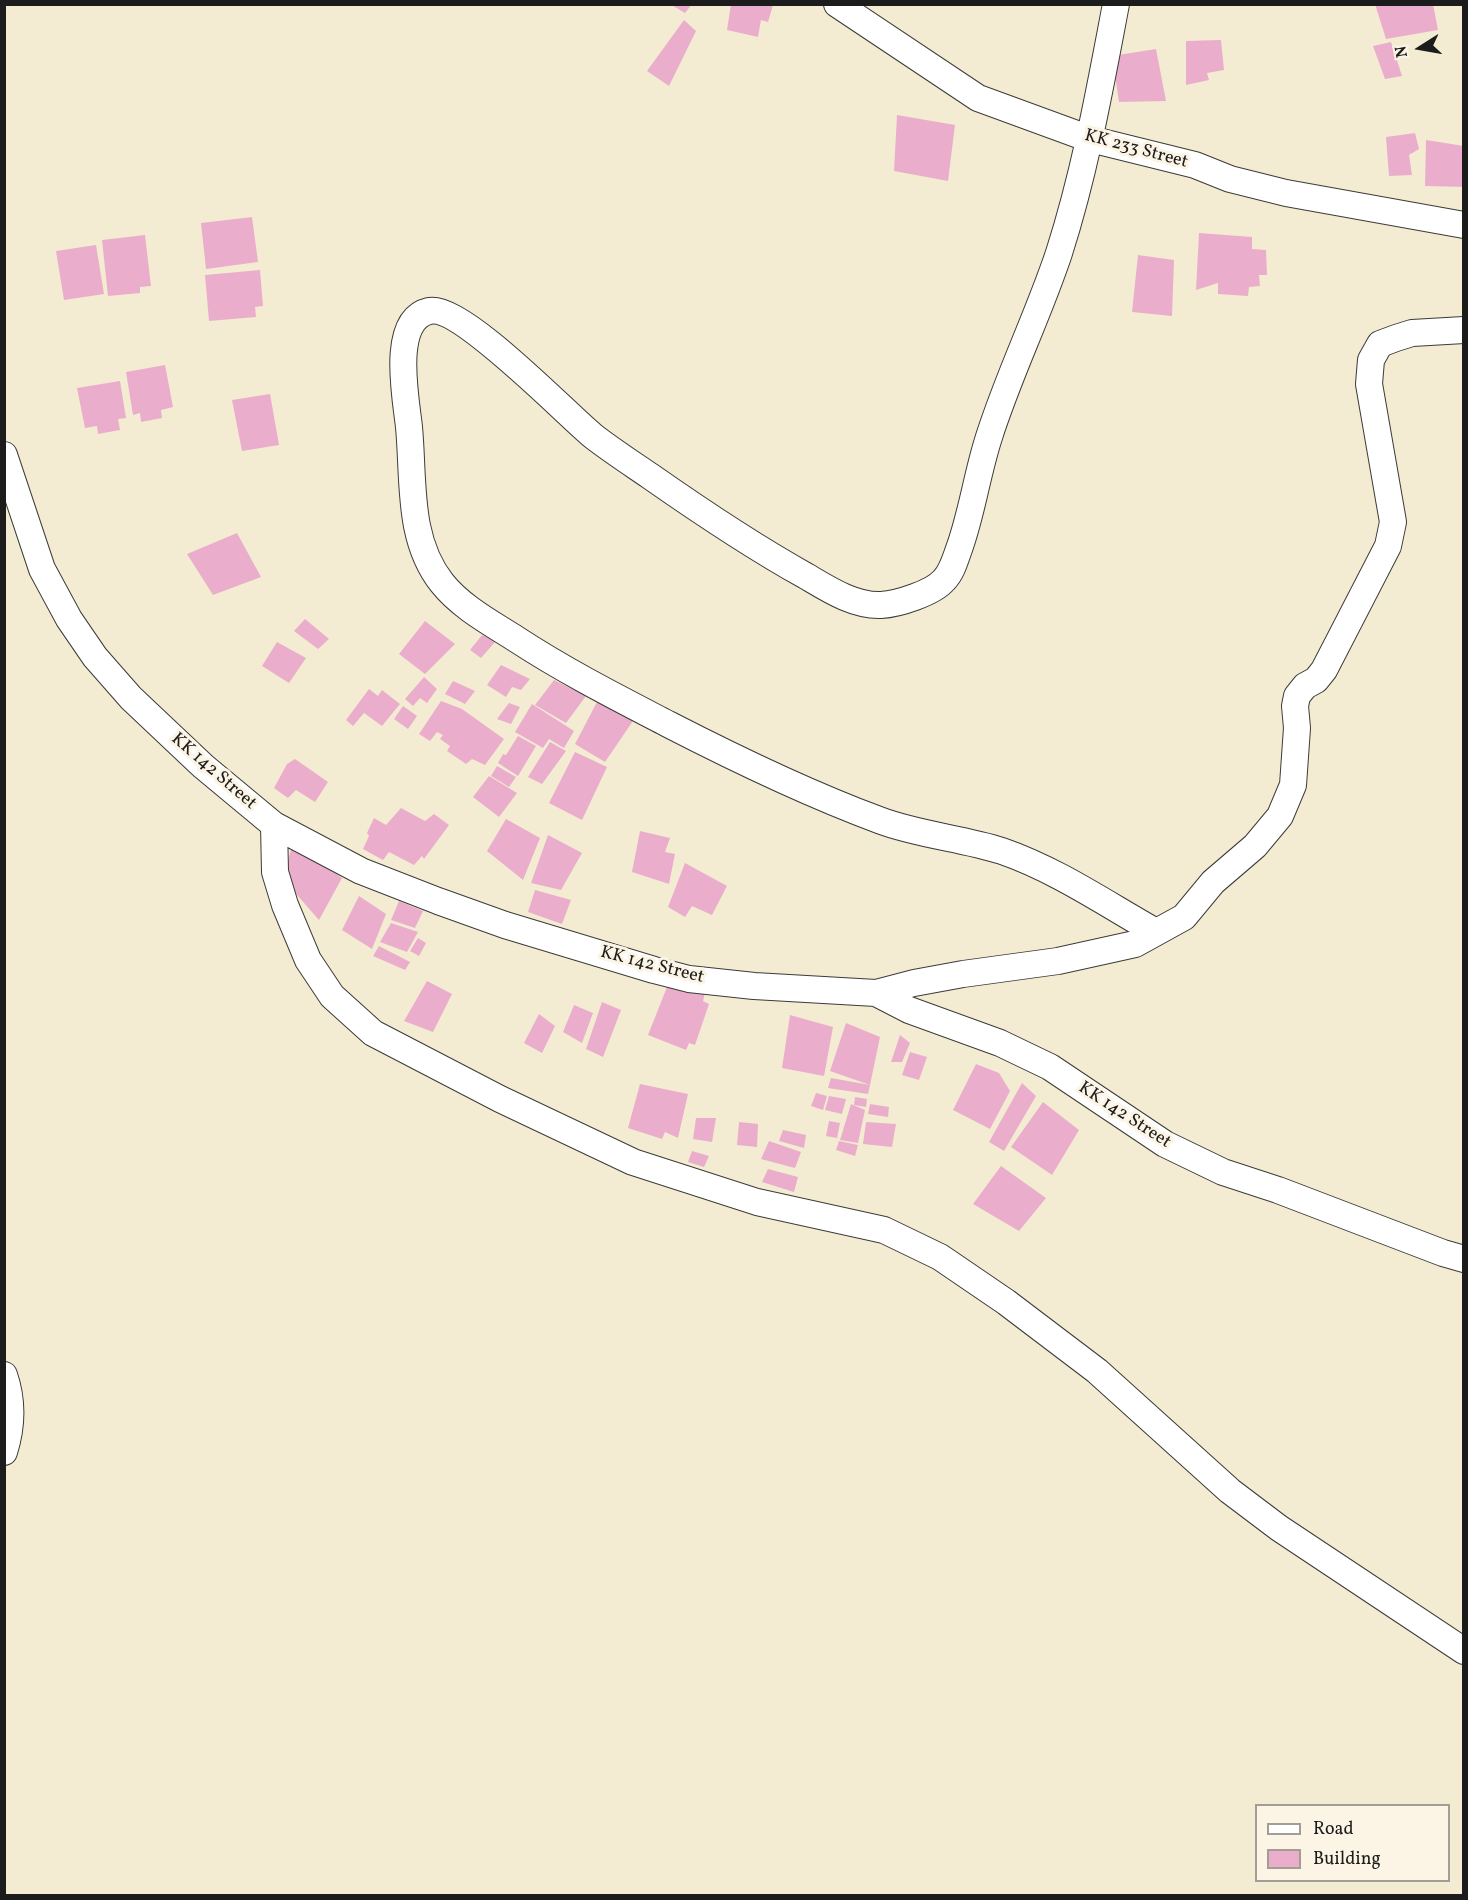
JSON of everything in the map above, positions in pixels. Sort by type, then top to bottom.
[{"type":"street","name":"KK 233 Street","points":[[837,4],[978,98],[1090,139],[1195,165],[1230,179],[1286,193],[1464,225]]},
{"type":"street","points":[[1116,4],[1090,139],[1060,249],[987,443],[967,526],[953,567],[941,585],[907,600],[877,605],[841,596],[713,520],[595,438],[507,357],[470,328],[440,311],[429,311],[413,321],[407,331],[403,355],[411,446],[410,474],[421,545],[441,583],[469,609],[562,669],[746,763],[884,822],[1000,850],[1051,872],[1156,932]]},
{"type":"street","points":[[876,993],[914,983],[1058,961],[1135,944],[1184,917],[1213,882],[1255,846],[1280,816],[1293,784],[1297,696],[1324,670],[1388,546],[1393,522],[1369,384],[1371,360],[1380,344],[1396,338],[1412,333],[1464,330]]},
{"type":"street","name":"KK 142 Street","points":[[4,455],[42,569],[69,619],[95,657],[131,698],[203,766],[274,825],[361,871],[438,901],[505,925],[654,970],[689,979],[754,986],[876,993],[909,1010],[1000,1043],[1050,1067],[1165,1144],[1223,1172],[1464,1259]]},
{"type":"street","points":[[274,825],[275,872],[285,905],[308,960],[332,996],[373,1033],[501,1099],[633,1162],[757,1202],[884,1230],[940,1257],[1006,1302],[1097,1371],[1230,1491],[1271,1522],[1464,1651]]},
{"type":"street","points":[[4,1376],[10,1393],[10,1433],[4,1452]]},
{"type":"building","points":[[670,4],[692,4],[685,13]]},
{"type":"building","points":[[731,4],[773,5],[768,22],[761,20],[758,37],[727,30]]},
{"type":"building","points":[[1375,4],[1433,4],[1438,30],[1386,39]]},
{"type":"building","points":[[684,20],[696,31],[669,86],[647,71]]},
{"type":"building","points":[[1221,40],[1224,70],[1207,73],[1209,80],[1186,85],[1186,41]]},
{"type":"building","points":[[1391,42],[1402,76],[1385,79],[1373,46]]},
{"type":"building","points":[[1156,49],[1166,101],[1119,102],[1112,56]]},
{"type":"building","points":[[897,115],[955,125],[948,181],[894,171]]},
{"type":"building","points":[[1415,133],[1419,149],[1409,155],[1412,175],[1389,176],[1386,137]]},
{"type":"building","points":[[1426,140],[1464,146],[1464,187],[1425,186]]},
{"type":"building","points":[[252,217],[258,262],[206,269],[201,223]]},
{"type":"building","points":[[1199,233],[1252,237],[1252,249],[1266,250],[1267,275],[1259,275],[1260,286],[1249,287],[1248,296],[1218,294],[1218,283],[1196,290]]},
{"type":"building","points":[[145,235],[151,286],[140,287],[140,293],[108,296],[102,240]]},
{"type":"building","points":[[96,245],[104,294],[64,300],[56,251]]},
{"type":"building","points":[[1138,255],[1174,260],[1172,316],[1132,312]]},
{"type":"building","points":[[260,270],[263,306],[255,307],[256,317],[209,321],[205,275]]},
{"type":"building","points":[[165,365],[173,407],[161,410],[162,418],[141,422],[140,413],[133,415],[126,372]]},
{"type":"building","points":[[120,381],[126,418],[118,419],[120,430],[98,434],[97,426],[85,428],[77,388]]},
{"type":"building","points":[[270,394],[279,445],[242,451],[232,400]]},
{"type":"building","points":[[237,533],[261,577],[213,595],[187,554]]},
{"type":"building","points":[[305,619],[329,639],[318,649],[294,631]]},
{"type":"building","points":[[425,621],[455,644],[425,674],[399,654]]},
{"type":"building","points":[[482,635],[496,641],[481,658],[470,650]]},
{"type":"building","points":[[277,642],[306,658],[289,683],[262,666]]},
{"type":"building","points":[[501,665],[530,679],[521,690],[512,687],[506,697],[487,685]]},
{"type":"building","points":[[424,677],[437,689],[427,703],[420,698],[413,706],[405,699]]},
{"type":"building","points":[[554,680],[586,696],[566,723],[535,705]]},
{"type":"building","points":[[453,681],[475,691],[465,704],[445,694]]},
{"type":"building","points":[[369,689],[378,696],[382,690],[400,704],[382,726],[364,713],[353,726],[346,720]]},
{"type":"building","points":[[441,701],[462,709],[504,739],[485,765],[472,759],[466,764],[447,751],[450,746],[440,739],[443,735],[437,732],[430,741],[419,734]]},
{"type":"building","points":[[597,702],[635,718],[605,762],[575,744]]},
{"type":"building","points":[[509,703],[520,707],[511,724],[497,719]]},
{"type":"building","points":[[532,704],[574,731],[564,748],[549,739],[543,748],[515,732]]},
{"type":"building","points":[[403,706],[417,716],[408,729],[394,719]]},
{"type":"building","points":[[518,736],[536,746],[518,776],[498,763]]},
{"type":"building","points":[[550,742],[566,751],[542,784],[528,777]]},
{"type":"building","points":[[575,752],[607,767],[582,820],[549,803]]},
{"type":"building","points":[[295,759],[328,782],[315,802],[296,790],[288,798],[274,788],[287,764]]},
{"type":"building","points":[[497,766],[516,777],[509,787],[491,776]]},
{"type":"building","points":[[489,776],[517,793],[499,817],[473,797]]},
{"type":"building","points":[[401,808],[425,821],[434,814],[449,825],[424,859],[422,856],[414,865],[389,852],[383,860],[363,849],[374,818],[386,825]]},
{"type":"building","points":[[506,819],[540,838],[523,880],[487,851]]},
{"type":"building","points":[[640,831],[670,838],[665,852],[675,854],[669,884],[632,872]]},
{"type":"building","points":[[548,835],[582,853],[561,890],[531,883]]},
{"type":"building","points":[[293,842],[342,878],[319,920],[283,879]]},
{"type":"building","points":[[685,863],[727,886],[712,915],[692,906],[685,917],[668,907]]},
{"type":"building","points":[[535,890],[571,900],[562,924],[528,912]]},
{"type":"building","points":[[359,896],[386,914],[372,949],[342,930]]},
{"type":"building","points":[[399,901],[423,911],[415,928],[391,920]]},
{"type":"building","points":[[391,923],[418,932],[407,952],[380,942]]},
{"type":"building","points":[[418,938],[426,943],[419,956],[410,951]]},
{"type":"building","points":[[379,946],[410,962],[405,970],[373,956]]},
{"type":"building","points":[[427,981],[452,994],[433,1032],[404,1021]]},
{"type":"building","points":[[669,982],[705,993],[703,1001],[709,1004],[695,1045],[689,1043],[686,1050],[648,1035]]},
{"type":"building","points":[[602,1002],[621,1010],[603,1057],[586,1049]]},
{"type":"building","points":[[574,1005],[593,1013],[582,1043],[563,1032]]},
{"type":"building","points":[[539,1014],[555,1026],[542,1053],[524,1043]]},
{"type":"building","points":[[790,1015],[833,1027],[824,1076],[782,1068]]},
{"type":"building","points":[[846,1023],[880,1037],[870,1085],[830,1071]]},
{"type":"building","points":[[900,1035],[910,1043],[902,1062],[891,1062]]},
{"type":"building","points":[[910,1052],[927,1057],[919,1080],[902,1075]]},
{"type":"building","points":[[976,1064],[999,1073],[1010,1091],[990,1129],[953,1110]]},
{"type":"building","points":[[831,1078],[870,1085],[868,1094],[828,1088]]},
{"type":"building","points":[[1022,1083],[1036,1096],[1004,1151],[989,1142]]},
{"type":"building","points":[[640,1084],[688,1094],[678,1138],[665,1132],[662,1139],[628,1128]]},
{"type":"building","points":[[816,1093],[827,1096],[823,1110],[811,1106]]},
{"type":"building","points":[[829,1096],[846,1099],[842,1114],[825,1110]]},
{"type":"building","points":[[855,1097],[867,1099],[866,1107],[854,1105]]},
{"type":"building","points":[[1043,1102],[1079,1130],[1052,1175],[1011,1147]]},
{"type":"building","points":[[851,1104],[865,1110],[858,1143],[840,1140]]},
{"type":"building","points":[[870,1104],[889,1107],[888,1117],[868,1114]]},
{"type":"building","points":[[696,1118],[716,1118],[712,1142],[693,1139]]},
{"type":"building","points":[[829,1121],[840,1123],[837,1138],[826,1136]]},
{"type":"building","points":[[739,1122],[758,1124],[757,1147],[737,1145]]},
{"type":"building","points":[[866,1122],[896,1124],[892,1147],[863,1144]]},
{"type":"building","points":[[783,1130],[806,1135],[804,1148],[779,1141]]},
{"type":"building","points":[[769,1141],[801,1152],[795,1168],[761,1159]]},
{"type":"building","points":[[839,1141],[858,1145],[855,1156],[836,1150]]},
{"type":"building","points":[[692,1151],[709,1156],[704,1167],[688,1162]]},
{"type":"building","points":[[1001,1166],[1046,1198],[1019,1231],[973,1204]]},
{"type":"building","points":[[768,1169],[798,1177],[794,1192],[762,1182]]}]
